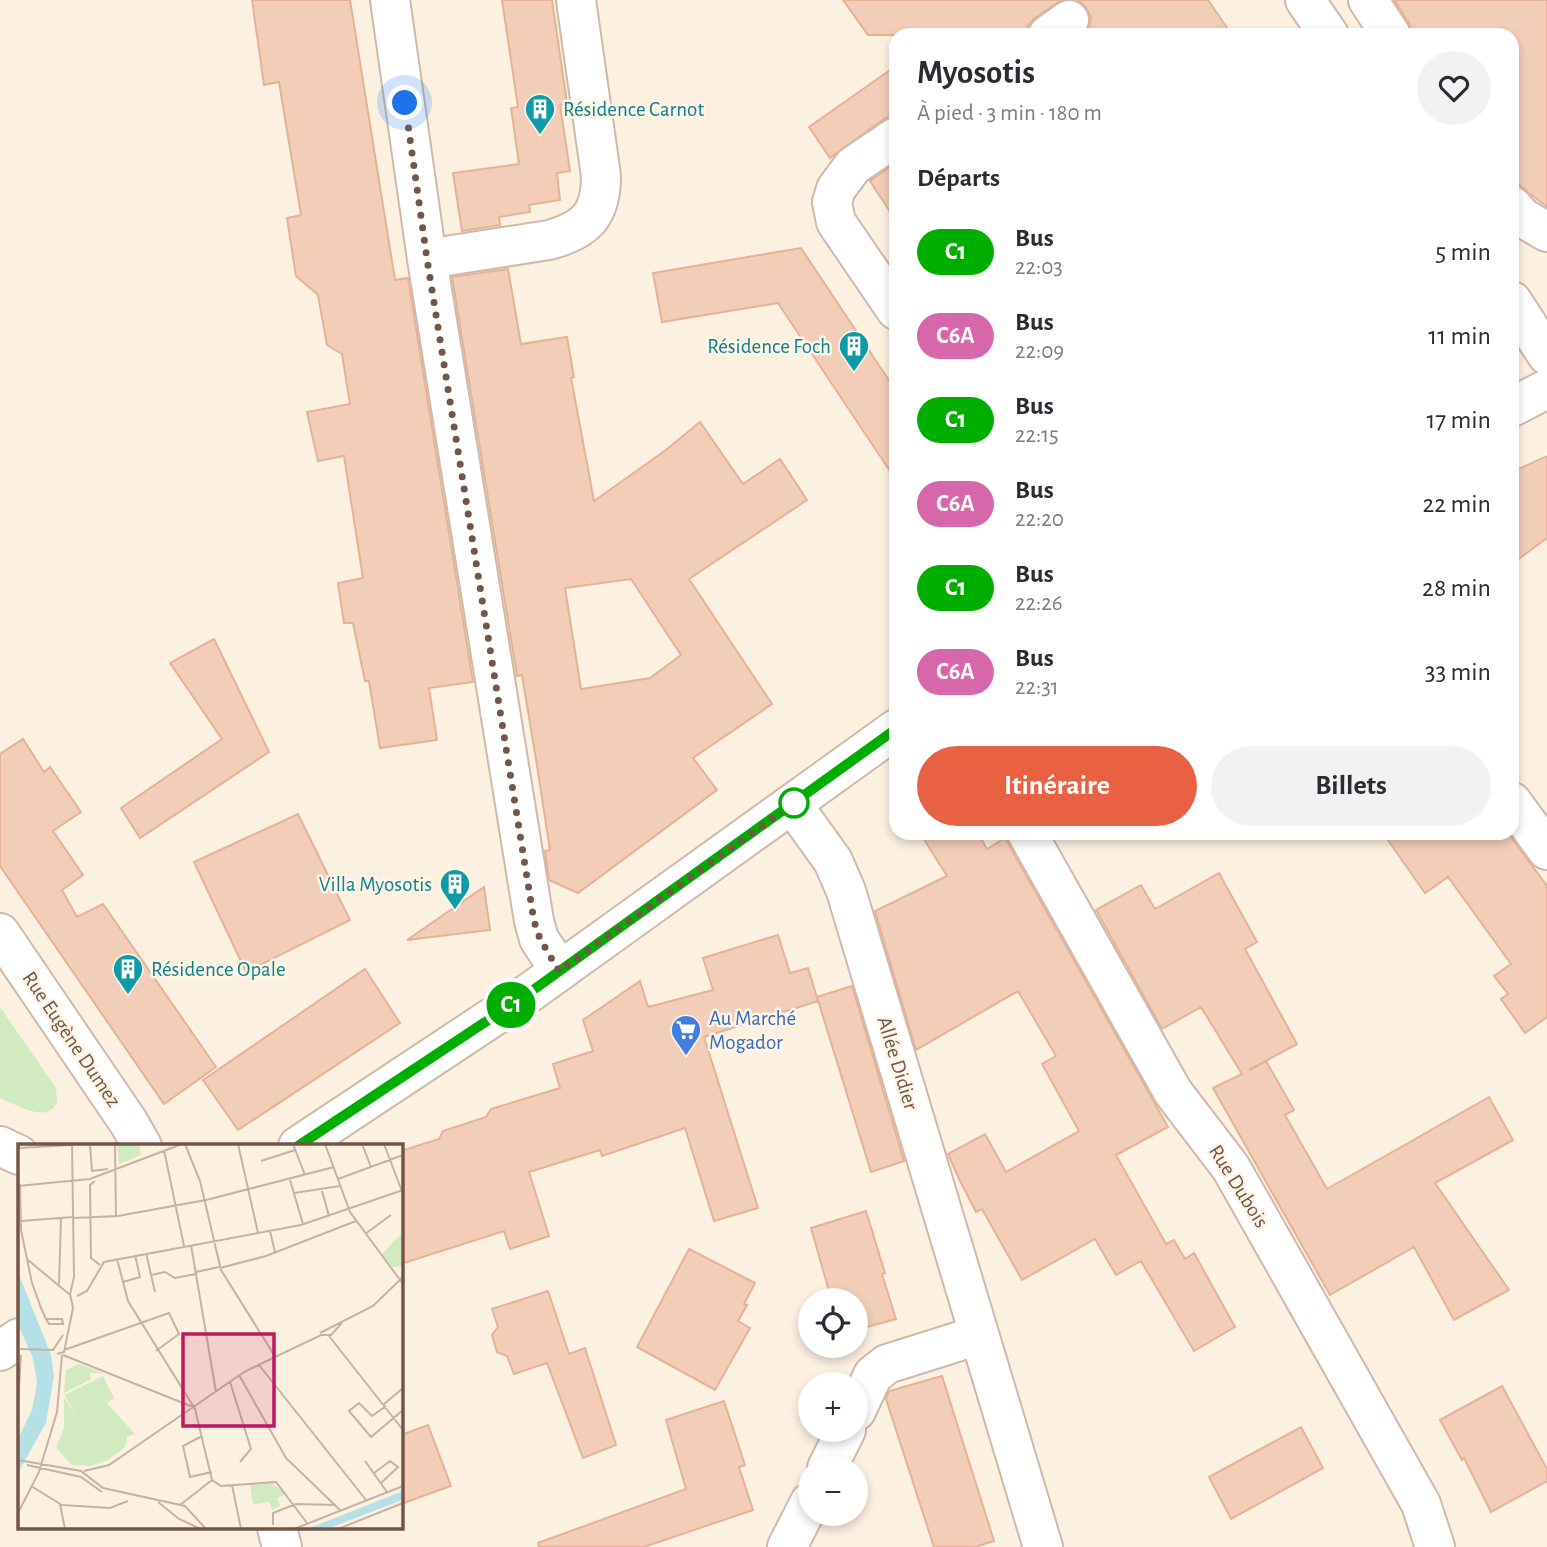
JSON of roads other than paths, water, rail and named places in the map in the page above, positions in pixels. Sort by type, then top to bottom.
[{"type":"street","points":[[390,0],[427,259],[534,921],[540,939],[559,971]]},
{"type":"street","points":[[427,259],[550,240],[568,235],[592,215],[598,203],[601,176],[576,0]]},
{"type":"street","points":[[1305,0],[1324,28]]},
{"type":"street","points":[[1368,0],[1386,28]]},
{"type":"street","points":[[889,142],[853,166],[844,176],[832,202],[836,222],[889,300]]},
{"type":"street","points":[[1519,214],[1547,232]]},
{"type":"street","points":[[1519,292],[1547,306]]},
{"type":"street","points":[[1519,312],[1547,355]]},
{"type":"street","points":[[1519,404],[1547,390]]},
{"type":"street","points":[[1519,423],[1547,413]]},
{"type":"street","points":[[301,1144],[529,993],[889,734]]},
{"type":"street","name":"Allée Didier","points":[[792,804],[833,861],[846,891],[1043,1547]]},
{"type":"street","points":[[1519,812],[1547,850]]},
{"type":"street","name":"Rue Dubois","points":[[1031,840],[1173,1092],[1222,1154],[1237,1180],[1417,1496],[1435,1547]]},
{"type":"street","name":"Rue Eugène Dumez","points":[[0,933],[141,1144]]},
{"type":"street","points":[[868,1386],[873,1375],[887,1364],[979,1335]]},
{"type":"street","points":[[0,1351],[18,1339]]},
{"type":"street","points":[[788,1547],[798,1526]]},
{"type":"street","points":[[278,1530],[282,1547]]},
{"type":"place","name":"Résidence Carnot","points":[[540,136]]},
{"type":"place","name":"Résidence Foch","points":[[854,373]]},
{"type":"place","name":"Villa Myosotis","points":[[455,911]]},
{"type":"place","name":"Résidence Opale","points":[[128,996]]},
{"type":"place","name":"Au Marché Mogador","points":[[686,1057]]}]
